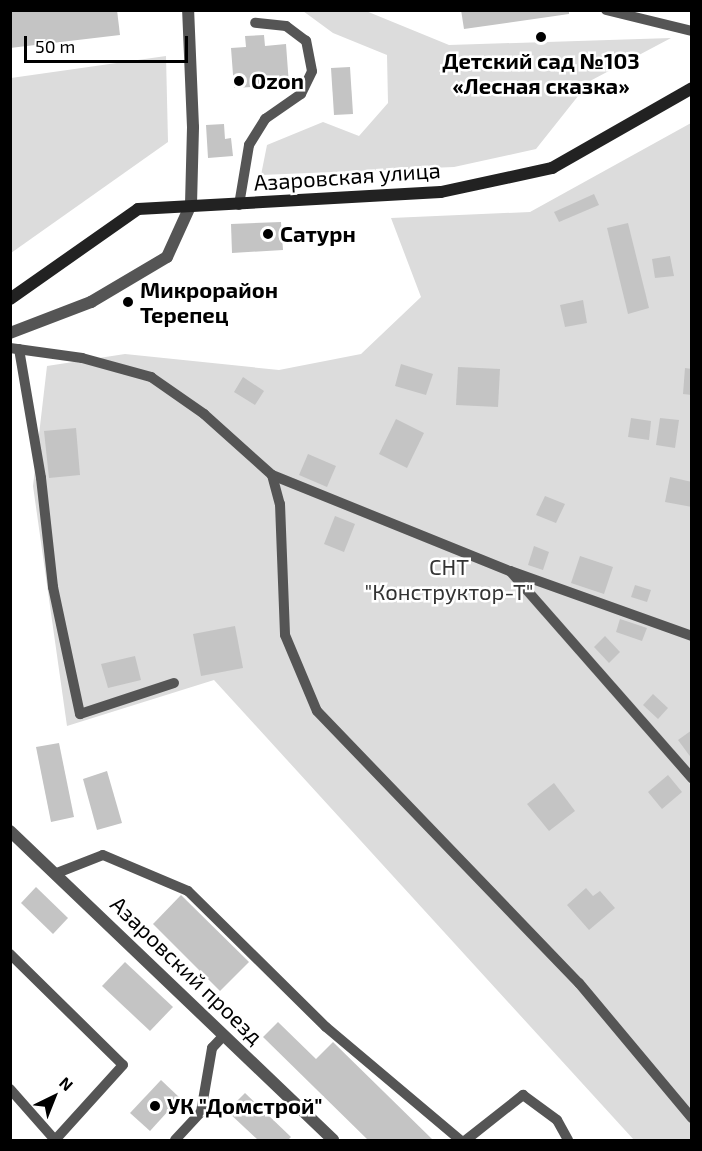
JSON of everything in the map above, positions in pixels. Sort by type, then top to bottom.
[{"type":"street","points":[[10,333],[91,302],[167,257],[191,204],[194,127],[188,10]]},
{"type":"street","name":"Азаровская улица","points":[[10,299],[138,209],[191,204],[239,205],[441,192],[552,168],[692,88]]},
{"type":"street","name":"Азаровский проезд","points":[[10,831],[57,873],[333,1140]]},
{"type":"lane","points":[[606,10],[692,31]]},
{"type":"lane","points":[[239,205],[249,145],[265,119],[301,94],[312,71],[306,41],[286,26],[255,23]]},
{"type":"lane","points":[[174,683],[80,714],[53,587],[41,478],[15,349],[82,358],[151,378],[204,414],[272,475],[510,571],[692,636]]},
{"type":"lane","points":[[272,475],[280,504],[285,635],[317,711],[579,983],[692,1118]]},
{"type":"lane","points":[[510,571],[692,778]]},
{"type":"lane","points":[[57,873],[103,855],[188,891],[326,1027],[460,1140]]},
{"type":"lane","points":[[10,954],[123,1065],[55,1140],[10,1089]]},
{"type":"lane","points":[[175,1140],[201,1112],[212,1048],[223,1036]]},
{"type":"lane","points":[[466,1140],[523,1095],[557,1120],[567,1140]]},
{"type":"green space","points":[[303,11],[366,11],[449,45],[671,38],[590,81],[536,149],[454,167],[261,175],[267,145],[323,122],[359,136],[388,103],[387,55],[333,33]]},
{"type":"green space","points":[[166,56],[168,142],[11,253],[11,78]]},
{"type":"green space","name":"СНТ \"Конструктор-Т\"","points":[[691,123],[691,1140],[634,1140],[214,680],[67,726],[33,486],[47,366],[125,354],[279,370],[361,354],[421,297],[391,218],[530,212]]},
{"type":"building","points":[[10,10],[117,10],[120,35],[10,48]]},
{"type":"building","points":[[461,10],[569,10],[569,14],[464,29]]},
{"type":"building","points":[[264,35],[265,46],[286,44],[289,85],[234,88],[231,48],[246,47],[245,36]]},
{"type":"building","points":[[350,67],[353,114],[334,115],[331,68]]},
{"type":"building","points":[[224,124],[225,139],[231,138],[233,156],[208,158],[206,125]]},
{"type":"building","points":[[594,194],[599,205],[559,222],[554,212]]},
{"type":"building","points":[[281,222],[283,250],[232,253],[231,224]]},
{"type":"building","points":[[628,223],[649,308],[628,314],[607,228]]},
{"type":"building","points":[[670,256],[674,276],[655,278],[652,259]]},
{"type":"building","points":[[583,300],[587,323],[565,327],[560,305]]},
{"type":"building","points":[[401,364],[433,374],[426,395],[395,386]]},
{"type":"building","points":[[458,367],[500,369],[498,407],[456,405]]},
{"type":"building","points":[[685,368],[692,369],[692,395],[683,394]]},
{"type":"building","points":[[243,377],[264,391],[255,405],[234,392]]},
{"type":"building","points":[[631,418],[651,421],[649,440],[628,437]]},
{"type":"building","points":[[660,418],[679,420],[675,448],[656,445]]},
{"type":"building","points":[[396,419],[424,433],[407,468],[379,454]]},
{"type":"building","points":[[76,428],[80,475],[49,478],[44,431]]},
{"type":"building","points":[[308,454],[336,466],[327,487],[299,475]]},
{"type":"building","points":[[670,477],[692,482],[692,507],[665,502]]},
{"type":"building","points":[[545,496],[565,504],[556,523],[536,515]]},
{"type":"building","points":[[335,516],[355,524],[344,552],[324,544]]},
{"type":"building","points":[[534,546],[549,552],[543,570],[528,565]]},
{"type":"building","points":[[580,556],[613,567],[604,594],[571,583]]},
{"type":"building","points":[[635,585],[651,590],[647,602],[631,597]]},
{"type":"building","points":[[620,619],[647,628],[642,641],[616,632]]},
{"type":"building","points":[[235,626],[243,668],[201,676],[193,634]]},
{"type":"building","points":[[605,636],[620,652],[609,663],[594,647]]},
{"type":"building","points":[[135,656],[141,680],[108,688],[101,664]]},
{"type":"building","points":[[653,694],[668,708],[658,719],[643,705]]},
{"type":"building","points":[[692,730],[692,759],[678,740]]},
{"type":"building","points":[[59,743],[74,817],[51,822],[36,747]]},
{"type":"building","points":[[107,771],[122,823],[97,830],[83,779]]},
{"type":"building","points":[[668,775],[682,792],[662,809],[648,792]]},
{"type":"building","points":[[554,783],[575,811],[549,831],[527,804]]},
{"type":"building","points":[[36,887],[68,918],[53,934],[21,903]]},
{"type":"building","points":[[586,888],[593,896],[600,891],[615,908],[589,930],[567,905]]},
{"type":"building","points":[[181,895],[249,962],[220,991],[153,924]]},
{"type":"building","points":[[125,962],[173,1007],[150,1031],[102,986]]},
{"type":"building","points":[[278,1022],[316,1059],[333,1042],[433,1140],[368,1140],[263,1037]]},
{"type":"building","name":"УК \"Домстрой\"","points":[[161,1080],[180,1098],[150,1131],[130,1113]]},
{"type":"building","points":[[245,1093],[291,1137],[288,1140],[258,1140],[227,1111]]},
{"type":"place","name":"Детский сад №103 «Лесная сказка»","points":[[541,37]]},
{"type":"place","name":"Ozon","points":[[239,81]]},
{"type":"place","name":"Сатурн","points":[[268,234]]},
{"type":"place","name":"Микрорайон Терепец","points":[[128,302]]},
{"type":"place","name":"УК \"Домстрой\"","points":[[155,1106]]}]
